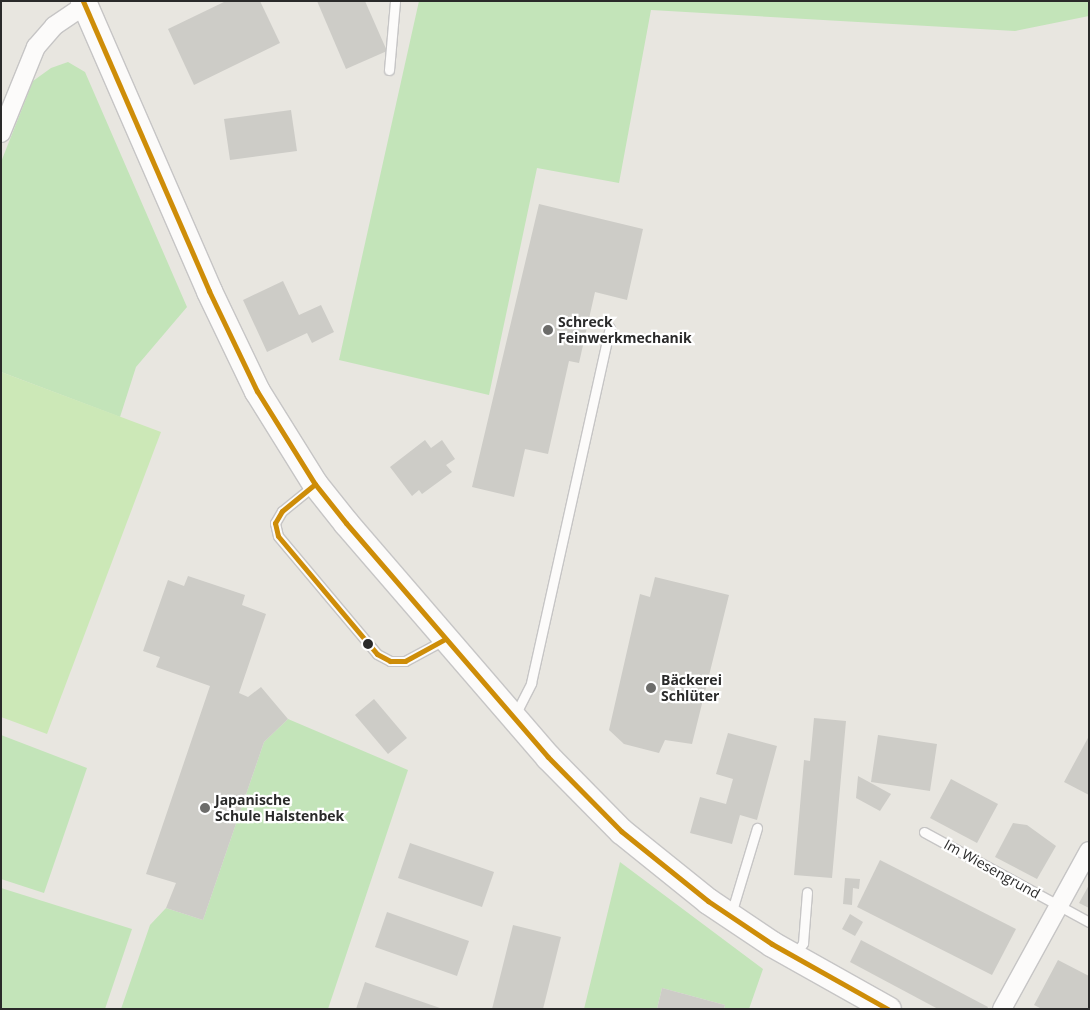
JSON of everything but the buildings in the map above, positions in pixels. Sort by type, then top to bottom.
[{"type":"main road","points":[[84,3],[232,342],[257,391],[315,484],[514,717],[621,832],[658,864],[730,916],[794,956],[888,1009]]},
{"type":"street","points":[[1,133],[36,47],[54,26],[84,3]]},
{"type":"street","points":[[1002,1009],[1089,851]]},
{"type":"lane","points":[[389,70],[395,1]]},
{"type":"lane","points":[[514,717],[531,684],[610,328]]},
{"type":"lane","points":[[315,484],[282,512],[275,523],[278,536],[377,654],[390,661],[405,661],[446,639]]},
{"type":"lane","points":[[730,916],[737,902],[757,828]]},
{"type":"lane","name":"Im Wiesengrund","points":[[924,832],[1089,922]]},
{"type":"lane","points":[[794,956],[803,943],[807,892]]},
{"type":"green space","points":[[419,1],[1089,1],[1089,16],[1015,31],[651,10],[619,183],[537,168],[489,395],[339,360]]},
{"type":"green space","points":[[68,62],[85,72],[187,307],[136,367],[120,417],[1,372],[1,162],[33,81],[51,68]]},
{"type":"green space","points":[[1,372],[161,432],[47,734],[1,717]]},
{"type":"green space","points":[[288,719],[408,770],[328,1009],[121,1009],[150,925],[166,908],[203,920],[264,742]]},
{"type":"green space","points":[[1,735],[87,768],[44,893],[1,879]]},
{"type":"green space","points":[[620,862],[763,969],[749,1009],[724,1009],[725,1005],[662,988],[657,1009],[584,1009]]},
{"type":"green space","points":[[1,888],[132,929],[105,1009],[1,1008]]},
{"type":"transit line","points":[[83,1],[209,291],[257,391],[315,484],[346,523],[548,757],[621,831],[708,901],[772,944],[888,1009]]},
{"type":"transit line","points":[[315,484],[282,511],[275,523],[278,536],[377,654],[390,661],[405,661],[445,639]]},
{"type":"place","name":"Schreck Feinwerkmechanik","points":[[548,330]]},
{"type":"place","name":"Bäckerei Schlüter","points":[[651,688]]},
{"type":"place","name":"Japanische Schule Halstenbek","points":[[205,808]]}]
